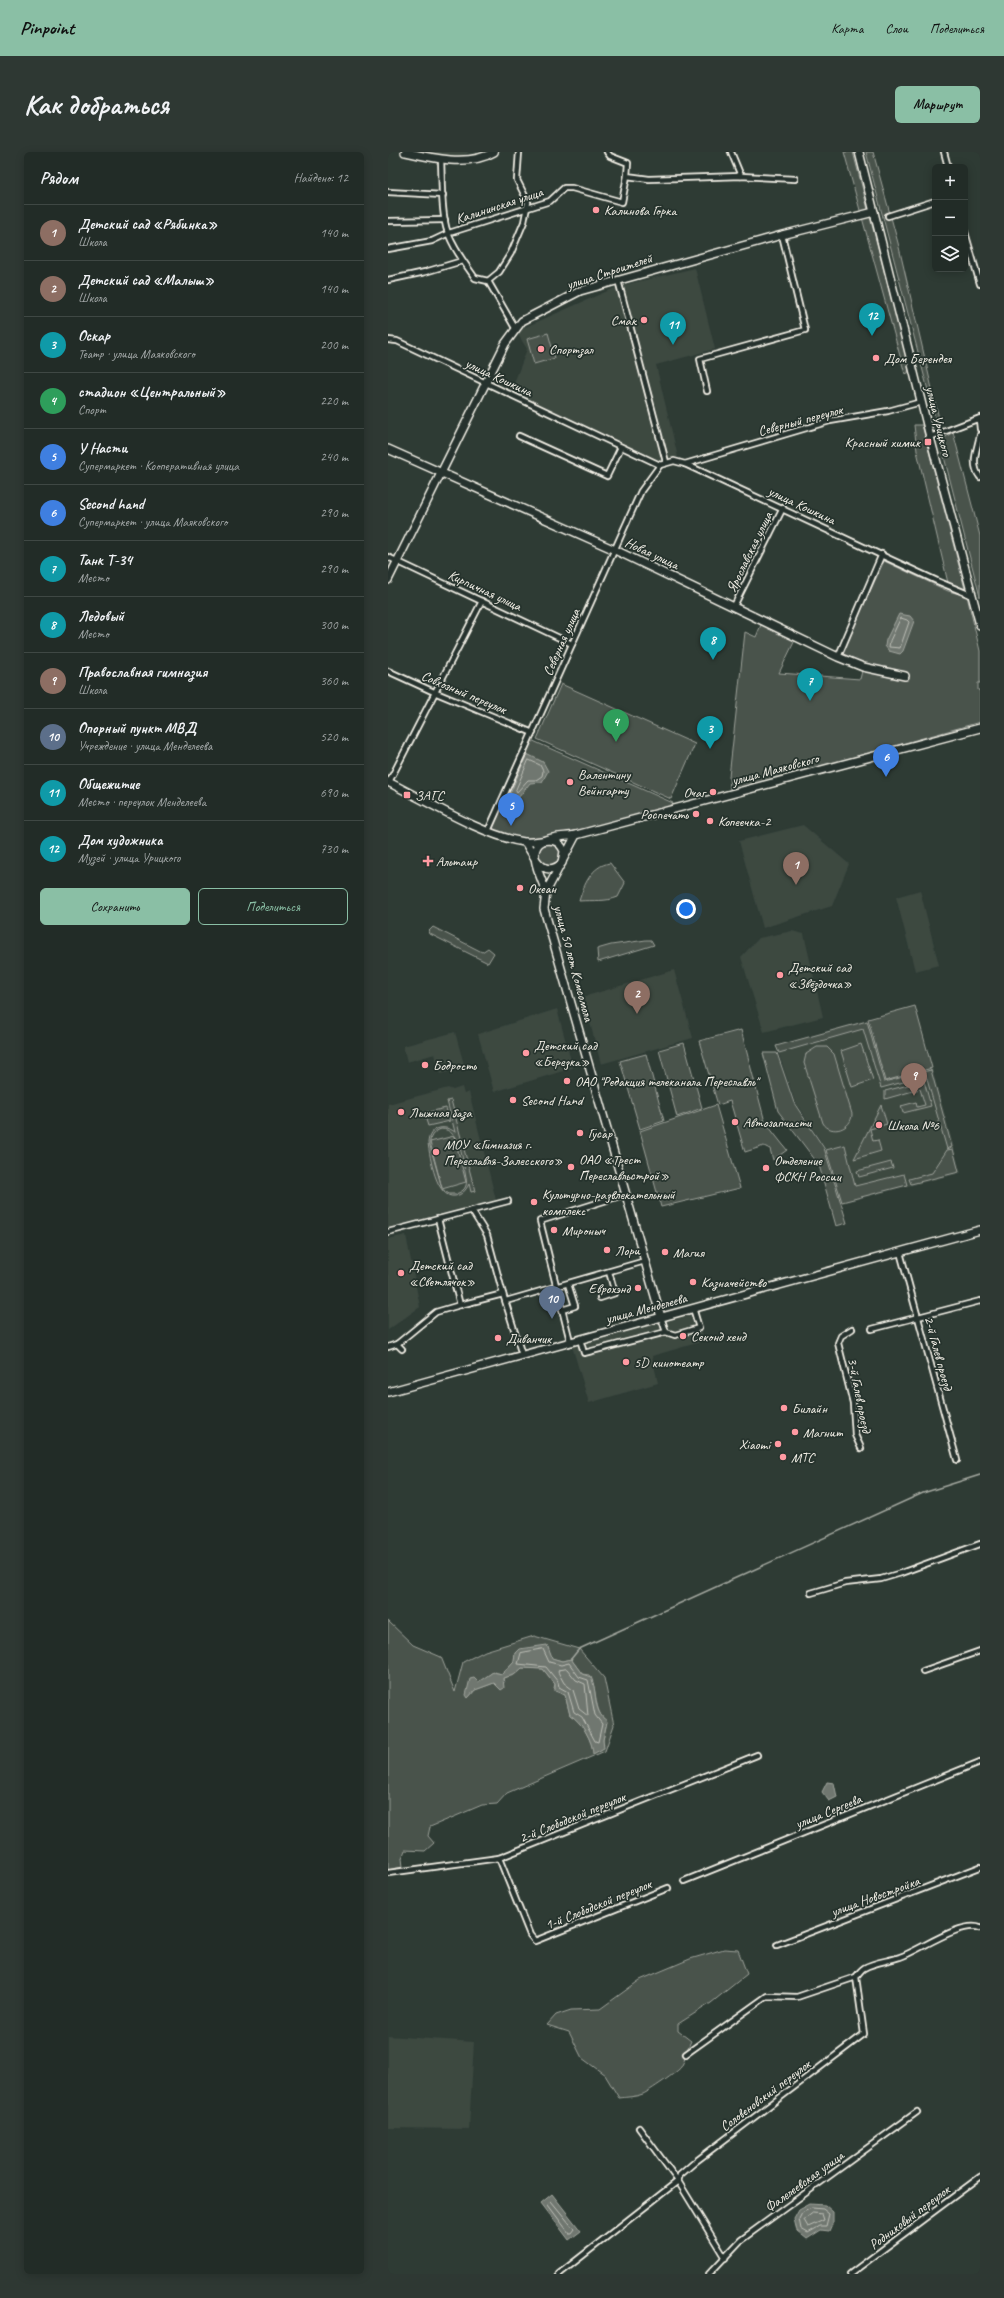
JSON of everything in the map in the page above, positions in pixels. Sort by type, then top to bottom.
[{"type":"main road","points":[[406,152],[441,160],[464,160],[494,152]]},
{"type":"main road","name":"улица Урицкого","points":[[859,152],[921,402],[980,625]]},
{"type":"main road","name":"улица Строителей","points":[[388,580],[486,383],[515,328],[522,321],[580,291],[782,235],[874,212]]},
{"type":"main road","name":"Новая улица","points":[[388,449],[440,474],[615,550],[838,657],[863,667],[905,676]]},
{"type":"main road","name":"улица Маяковского","points":[[526,842],[576,835],[980,728]]},
{"type":"main road","points":[[389,782],[488,831],[526,842],[535,858],[538,864],[547,869],[552,869],[562,863],[564,858],[562,846],[550,839],[538,845],[535,858],[546,892]]},
{"type":"main road","points":[[546,892],[576,835]]},
{"type":"main road","name":"улица 50 лет Комсомола","points":[[546,892],[544,909],[661,1317]]},
{"type":"main road","name":"улица Менделеева","points":[[388,1392],[522,1354],[980,1230]]},
{"type":"street","points":[[488,281],[499,272],[511,253],[524,222],[528,202],[517,180],[519,152]]},
{"type":"street","points":[[607,152],[610,156],[628,163],[627,176],[649,179],[741,176],[795,179]]},
{"type":"street","points":[[731,152],[741,176]]},
{"type":"street","points":[[944,152],[947,164]]},
{"type":"street","points":[[441,160],[444,220],[449,233],[462,260],[475,278],[488,281],[515,328]]},
{"type":"street","name":"Калининская улица","points":[[388,249],[432,241],[449,233],[527,207],[550,201],[564,188],[622,202],[627,176]]},
{"type":"street","points":[[388,192],[443,195]]},
{"type":"street","points":[[888,216],[932,202]]},
{"type":"street","points":[[388,221],[444,220]]},
{"type":"street","points":[[707,391],[700,359],[804,330],[782,235]]},
{"type":"street","points":[[966,236],[980,284]]},
{"type":"street","points":[[388,280],[425,272],[462,260]]},
{"type":"street","points":[[618,280],[666,462],[660,465]]},
{"type":"street","name":"улица Кошкина","points":[[388,340],[397,341],[660,465]]},
{"type":"street","name":"Северный переулок","points":[[685,464],[830,421],[888,411],[921,402]]},
{"type":"street","points":[[930,437],[979,419],[980,429]]},
{"type":"street","points":[[980,435],[974,467],[980,477]]},
{"type":"street","points":[[519,436],[608,476],[621,447]]},
{"type":"street","name":"улица Кошкина","points":[[666,462],[674,461],[685,464],[882,554],[937,581],[973,596]]},
{"type":"street","name":"Северная улица","points":[[488,831],[641,491],[660,465]]},
{"type":"street","name":"Ярославская улица","points":[[734,606],[782,508]]},
{"type":"street","points":[[838,657],[882,554]]},
{"type":"street","name":"Кирпичная улица","points":[[388,556],[572,644]]},
{"type":"street","points":[[389,782],[482,601]]},
{"type":"street","name":"Совхозный переулок","points":[[388,671],[434,692],[533,732]]},
{"type":"street","points":[[570,1342],[555,1287],[540,1221],[626,1194]]},
{"type":"street","points":[[388,1232],[508,1201]]},
{"type":"street","points":[[472,1211],[487,1235],[503,1294],[522,1354]]},
{"type":"street","points":[[438,1219],[460,1305]]},
{"type":"street","name":"2-й Галев проезд","points":[[900,1252],[957,1460]]},
{"type":"street","points":[[506,1301],[645,1261]]},
{"type":"street","points":[[600,1298],[616,1293],[609,1272]]},
{"type":"street","points":[[562,1310],[575,1306],[568,1284]]},
{"type":"street","points":[[388,1347],[397,1344],[436,1312],[503,1294]]},
{"type":"street","points":[[872,1329],[980,1301]]},
{"type":"street","points":[[580,1339],[584,1353],[666,1332],[675,1335],[699,1328],[694,1308]]},
{"type":"street","points":[[661,1317],[666,1332]]},
{"type":"street","name":"3-й Галев проезд","points":[[852,1329],[841,1336],[838,1343],[853,1403],[855,1435],[861,1448]]},
{"type":"street","points":[[397,1344],[402,1349]]},
{"type":"street","points":[[811,1593],[845,1583],[882,1579],[980,1544]]},
{"type":"street","points":[[923,1671],[980,1651]]},
{"type":"street","name":"2-й Слободской переулок","points":[[388,1873],[499,1858],[757,1755]]},
{"type":"street","name":"улица Сергеева","points":[[684,1880],[980,1762]]},
{"type":"street","name":"1-й Слободской переулок","points":[[499,1858],[530,1935],[536,1941],[668,1888]]},
{"type":"street","name":"улица Новостройка","points":[[777,1945],[980,1868]]},
{"type":"street","points":[[686,2054],[767,1996],[797,1997],[856,1977],[864,1968],[902,1957],[923,1945],[966,1928],[976,1926],[980,1928]]},
{"type":"street","name":"Соловеновский переулок","points":[[678,2181],[680,2175],[702,2157],[864,2034],[856,1977]]},
{"type":"street","name":"Фалелеевская улица","points":[[709,2274],[741,2240],[917,2112]]},
{"type":"street","points":[[639,2128],[678,2181],[725,2258]]},
{"type":"street","name":"Родниковый переулок","points":[[850,2274],[980,2178]]},
{"type":"street","points":[[558,2274],[678,2181]]},
{"type":"shaded area","points":[[426,152],[469,152],[463,156],[441,157]]},
{"type":"shaded area","points":[[844,152],[853,152],[909,367],[908,373],[905,374]]},
{"type":"shaded area","points":[[866,152],[873,152],[898,243],[940,423],[937,425]]},
{"type":"shaded area","points":[[695,268],[715,349],[656,365],[678,457],[658,462],[511,391],[527,349],[516,331],[619,286]]},
{"type":"shaded area","name":"Спортзал","points":[[548,333],[555,358],[534,364],[527,339]]},
{"type":"shaded area","points":[[914,425],[922,425],[965,589],[948,583],[917,451]]},
{"type":"shaded area","points":[[953,432],[980,536],[980,597],[940,441]]},
{"type":"shaded area","points":[[884,561],[948,591],[967,596],[980,651],[980,683],[978,683],[978,690],[980,691],[980,722],[733,791],[730,789],[729,777],[745,632],[756,637],[763,620],[797,636],[779,673],[860,679],[863,667],[840,656]]},
{"type":"shaded area","points":[[561,684],[695,744],[671,799],[537,739]]},
{"type":"shaded area","points":[[531,740],[673,803],[670,808],[576,833],[525,840],[491,830]]},
{"type":"shaded area","points":[[803,825],[849,864],[832,906],[763,928],[739,841]]},
{"type":"shaded area","points":[[544,841],[557,842],[563,857],[551,868],[538,863],[536,851]]},
{"type":"shaded area","points":[[610,863],[625,883],[618,897],[604,900],[579,901],[583,889],[593,872],[603,865]]},
{"type":"shaded area","points":[[920,890],[939,965],[915,971],[896,897]]},
{"type":"shaded area","points":[[433,927],[482,952],[488,948],[494,953],[488,963],[430,934],[429,931]]},
{"type":"shaded area","name":"Детский сад «Звёздочка»","points":[[792,931],[804,934],[823,1017],[764,1032],[741,957],[759,938]]},
{"type":"shaded area","points":[[651,940],[654,945],[598,962],[597,949],[611,945]]},
{"type":"shaded area","points":[[674,970],[693,1038],[601,1064],[583,997]]},
{"type":"shaded area","name":"Школа №6","points":[[915,1006],[961,1173],[842,1203],[825,1148],[795,1102],[776,1046]]},
{"type":"shaded area","points":[[915,1006],[932,1068],[885,1081],[868,1019]]},
{"type":"shaded area","name":"Детский сад «Березка»","points":[[557,1009],[573,1068],[494,1092],[478,1034]]},
{"type":"shaded area","points":[[867,1021],[884,1082],[931,1070],[952,1147],[947,1149],[926,1076],[881,1088],[863,1029],[779,1053],[776,1046]]},
{"type":"shaded area","points":[[741,1030],[765,1122],[787,1150],[773,1160],[770,1149],[764,1146],[745,1152],[730,1101],[718,1105],[699,1041]]},
{"type":"shaded area","points":[[455,1032],[465,1068],[440,1074],[435,1054],[407,1062],[403,1046]]},
{"type":"shaded area","points":[[684,1043],[702,1108],[677,1117],[659,1050]]},
{"type":"shaded area","points":[[861,1044],[873,1080],[852,1087],[841,1051]]},
{"type":"shaded area","points":[[817,1047],[827,1047],[834,1054],[852,1114],[849,1124],[840,1129],[831,1129],[823,1123],[804,1063],[806,1054]]},
{"type":"shaded area","points":[[763,1053],[777,1053],[794,1103],[824,1148],[847,1223],[836,1226],[819,1165],[778,1111]]},
{"type":"shaded area","points":[[646,1054],[664,1121],[640,1129],[620,1061]]},
{"type":"shaded area","points":[[924,1081],[931,1106],[903,1113],[901,1106],[916,1102],[917,1107],[925,1105],[920,1089],[885,1099],[885,1091]]},
{"type":"shaded area","name":"МОУ «Гимназия г. Переславля-Залесского»","points":[[462,1087],[464,1094],[469,1092],[496,1200],[388,1228],[388,1104],[448,1088],[453,1090]]},
{"type":"shaded area","points":[[451,1100],[475,1191],[471,1192],[469,1184],[464,1192],[455,1196],[448,1195],[443,1191],[439,1184],[432,1167],[428,1143],[431,1133],[438,1128],[446,1128],[455,1132],[447,1101]],"holes":[[[441,1129],[448,1130],[454,1136],[430,1142],[434,1133]],[[454,1136],[462,1156],[466,1182]],[[430,1142],[442,1188],[430,1146]],[[466,1182],[465,1188],[461,1192],[455,1194],[449,1194],[442,1189]]]},
{"type":"shaded area","points":[[716,1105],[740,1188],[661,1207],[640,1131]]},
{"type":"shaded area","points":[[881,1105],[887,1124],[870,1129],[873,1141],[878,1140],[881,1151],[854,1159]]},
{"type":"shaded area","points":[[446,1108],[450,1121],[428,1126],[424,1113]]},
{"type":"shaded area","points":[[845,1145],[855,1186],[904,1174],[907,1185],[842,1202],[826,1150]]},
{"type":"shaded area","points":[[953,1149],[959,1172],[911,1184],[909,1179],[932,1173],[947,1150]]},
{"type":"shaded area","points":[[891,1162],[893,1168],[859,1177],[857,1171]]},
{"type":"shaded area","name":"Детский сад «Светлячок»","points":[[406,1235],[420,1307],[388,1330],[388,1239]]},
{"type":"shaded area","points":[[697,1313],[704,1341],[652,1356],[658,1383],[589,1403],[572,1346]]},
{"type":"shaded area","points":[[388,1621],[413,1645],[441,1657],[455,1692],[463,1662],[485,1651],[534,1636],[579,1649],[604,1678],[614,1725],[605,1751],[507,1793],[497,1804],[482,1805],[430,1827],[428,1836],[434,1843],[425,1851],[405,1850],[402,1858],[403,1867],[388,1870]],"holes":[[[548,1647],[551,1658],[562,1661],[571,1659],[582,1674],[589,1675],[594,1687],[599,1712],[607,1722],[603,1740],[604,1745],[593,1750],[590,1740],[584,1730],[578,1721],[570,1715],[565,1695],[554,1688],[555,1684],[543,1669],[522,1668],[514,1675],[503,1678],[504,1683],[494,1683],[475,1690],[468,1698],[476,1682],[478,1683],[493,1672],[502,1674],[514,1661],[515,1653]]]},
{"type":"shaded area","points":[[724,1949],[738,1950],[747,1974],[711,2003],[678,2024],[678,2031],[691,2041],[683,2064],[669,2077],[643,2094],[619,2098],[605,2075],[582,2058],[569,2032],[547,2025],[556,2015],[571,2010],[600,2009],[640,1980],[690,1959]]},
{"type":"shaded area","points":[[388,2036],[474,2042],[469,2129],[388,2128]]},
{"type":"water","points":[[899,614],[910,616],[914,621],[903,651],[900,654],[889,651],[885,646],[886,640]]},
{"type":"water","points":[[527,754],[543,762],[548,771],[542,782],[530,783],[519,797],[510,796],[510,794]]},
{"type":"water","points":[[547,1645],[552,1658],[562,1661],[571,1659],[582,1674],[591,1677],[597,1707],[602,1717],[607,1721],[603,1740],[604,1748],[593,1754],[591,1743],[586,1732],[570,1715],[565,1695],[555,1691],[555,1684],[543,1669],[522,1668],[514,1675],[503,1678],[504,1688],[501,1690],[494,1683],[475,1690],[468,1698],[466,1695],[470,1679],[474,1678],[478,1682],[493,1672],[502,1674],[514,1661],[515,1653],[519,1649]]},
{"type":"water","points":[[827,1782],[834,1783],[837,1797],[829,1801],[822,1792]]},
{"type":"water","points":[[552,2194],[581,2231],[569,2240],[541,2203]]},
{"type":"water","points":[[810,2204],[825,2205],[833,2212],[833,2222],[829,2231],[821,2230],[807,2239],[797,2231],[794,2219],[799,2210]]},
{"type":"waterway","points":[[571,1659],[579,1649],[923,1493],[980,1475]]},
{"type":"place","name":"Калинова Горка","points":[[596,210]]},
{"type":"place","name":"Смак","points":[[644,320]]},
{"type":"place","name":"Дом художника","points":[[872,336]]},
{"type":"place","name":"Общежитие","points":[[673,345]]},
{"type":"place","name":"Спортзал","points":[[541,349]]},
{"type":"place","name":"Дом Берендея","points":[[876,358]]},
{"type":"place","name":"Красный химик","points":[[928,442]]},
{"type":"place","name":"Ледовый","points":[[713,660]]},
{"type":"place","name":"Танк Т-34","points":[[810,701]]},
{"type":"place","name":"стадион «Центральный»","points":[[616,742]]},
{"type":"place","name":"Оскар","points":[[710,749]]},
{"type":"place","name":"Second hand","points":[[886,777]]},
{"type":"place","name":"Валентину Вейнгарту","points":[[570,782]]},
{"type":"place","name":"Очаг","points":[[713,792]]},
{"type":"place","name":"ЗАГС","points":[[407,795]]},
{"type":"place","name":"Роспечать","points":[[696,814]]},
{"type":"place","name":"Копеечка-2","points":[[710,821]]},
{"type":"place","name":"У Насти","points":[[511,826]]},
{"type":"place","name":"Альтаир","points":[[428,861]]},
{"type":"place","name":"Детский сад «Рябинка»","points":[[796,885]]},
{"type":"place","name":"Океан","points":[[520,888]]},
{"type":"place","name":"Детский сад «Звёздочка»","points":[[780,975]]},
{"type":"place","name":"Детский сад «Малыш»","points":[[637,1014]]},
{"type":"place","name":"Детский сад «Березка»","points":[[526,1053]]},
{"type":"place","name":"Бодрость","points":[[425,1065]]},
{"type":"place","name":"ОАО \"Редакция телеканала Переславль\"","points":[[567,1081]]},
{"type":"place","name":"Православная гимназия","points":[[914,1096]]},
{"type":"place","name":"Second Hand","points":[[513,1100]]},
{"type":"place","name":"Лыжная база","points":[[401,1112]]},
{"type":"place","name":"Автозапчасти","points":[[735,1122]]},
{"type":"place","name":"Школа №6","points":[[879,1125]]},
{"type":"place","name":"Гусар","points":[[580,1133]]},
{"type":"place","name":"МОУ «Гимназия г. Переславля-Залесского»","points":[[436,1152]]},
{"type":"place","name":"ОАО «Трест Переславльстрой»","points":[[571,1167]]},
{"type":"place","name":"Отделение ФСКН России","points":[[766,1168]]},
{"type":"place","name":"Культурно-развлекательный комплекс","points":[[534,1202]]},
{"type":"place","name":"Мироныч","points":[[554,1230]]},
{"type":"place","name":"Лори","points":[[607,1250]]},
{"type":"place","name":"Магия","points":[[665,1252]]},
{"type":"place","name":"Детский сад «Светлячок»","points":[[401,1273]]},
{"type":"place","name":"Казначейство","points":[[693,1282]]},
{"type":"place","name":"Еврохэнд","points":[[638,1288]]},
{"type":"place","name":"Опорный пункт МВД","points":[[552,1319]]},
{"type":"place","name":"Секонд хенд","points":[[683,1336]]},
{"type":"place","name":"Диванчик","points":[[498,1338]]},
{"type":"place","name":"5D кинотеатр","points":[[626,1362]]},
{"type":"place","name":"Билайн","points":[[784,1408]]},
{"type":"place","name":"Магнит","points":[[795,1432]]},
{"type":"place","name":"Xiaomi","points":[[778,1444]]},
{"type":"place","name":"МТС","points":[[783,1457]]}]
